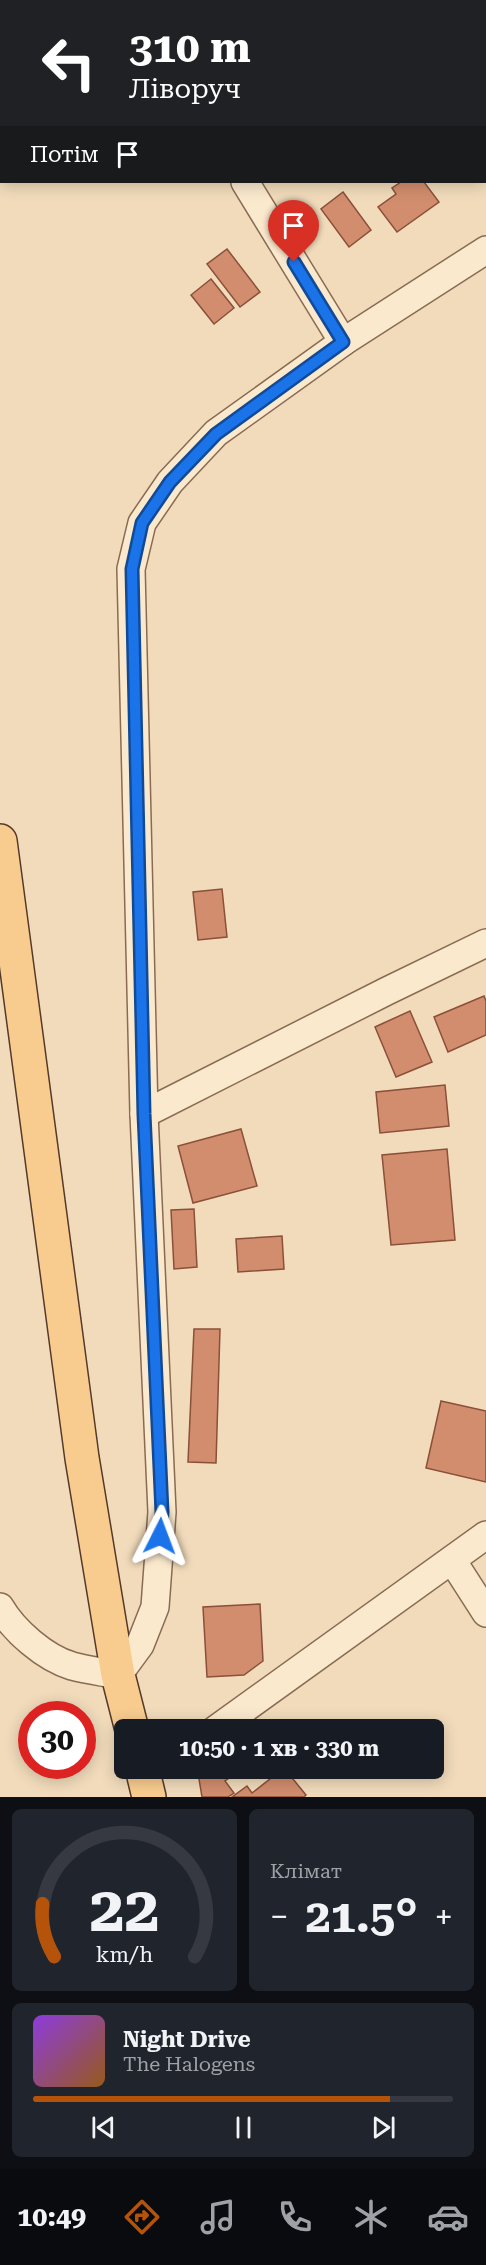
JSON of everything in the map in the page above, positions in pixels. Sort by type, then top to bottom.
[{"type":"main road","points":[[0,841],[82,1458],[118,1675],[129,1719]]},
{"type":"street","points":[[246,183],[343,342]]},
{"type":"street","points":[[0,1607],[10,1640],[40,1649],[70,1665],[118,1675],[140,1645],[155,1607],[162,1512],[144,1114],[132,569],[142,523],[170,482],[216,434],[343,342],[486,250]]},
{"type":"street","points":[[144,1114],[387,990],[486,943]]},
{"type":"street","points":[[230,1719],[486,1535]]},
{"type":"street","points":[[452,1560],[486,1613]]},
{"type":"building","points":[[400,183],[425,183],[439,202],[397,232],[378,207],[396,194],[392,188]]},
{"type":"building","points":[[343,192],[371,230],[349,247],[321,209]]},
{"type":"building","points":[[227,249],[260,292],[240,307],[207,264]]},
{"type":"building","points":[[211,279],[234,308],[214,324],[191,295]]},
{"type":"building","points":[[222,889],[227,937],[198,940],[193,892]]},
{"type":"building","points":[[484,996],[486,1035],[448,1052],[434,1017]]},
{"type":"building","points":[[410,1011],[432,1062],[396,1077],[375,1027]]},
{"type":"building","points":[[445,1085],[449,1126],[380,1133],[376,1092]]},
{"type":"building","points":[[241,1129],[257,1186],[193,1203],[178,1146]]},
{"type":"building","points":[[447,1149],[455,1240],[391,1245],[382,1155]]},
{"type":"building","points":[[194,1209],[197,1267],[174,1269],[171,1210]]},
{"type":"building","points":[[282,1236],[284,1269],[238,1272],[236,1239]]},
{"type":"building","points":[[194,1329],[220,1329],[216,1463],[188,1462]]},
{"type":"building","points":[[441,1401],[486,1411],[486,1482],[426,1468]]},
{"type":"building","points":[[260,1604],[263,1661],[244,1675],[207,1677],[203,1607]]},
{"type":"building","points":[[199,1779],[228,1779],[225,1781],[234,1793],[228,1797],[202,1797]]},
{"type":"building","points":[[270,1779],[293,1779],[306,1795],[304,1797],[232,1797],[247,1786],[252,1793]]},
{"type":"route","points":[[160,1536],[162,1512],[144,1114],[132,569],[142,523],[170,482],[216,434],[343,342],[294,262]]}]
